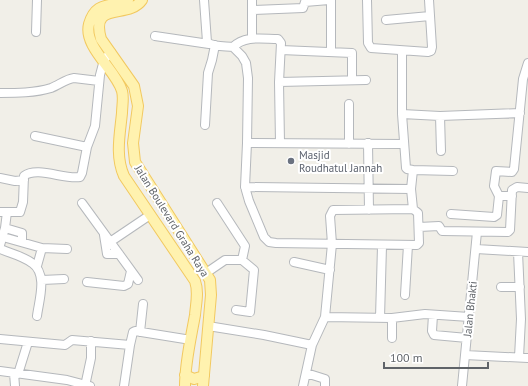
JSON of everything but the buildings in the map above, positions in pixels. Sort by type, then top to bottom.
[{"type":"main road","name":"Jalan Boulevard Graha Raya","points":[[128,0],[102,6],[96,11],[92,18],[89,31],[90,38],[96,50],[120,84],[123,95],[118,153],[119,167],[195,281],[197,287],[191,340],[185,375],[185,386]]},
{"type":"main road","name":"Jalan Boulevard Graha Raya","points":[[142,0],[133,8],[105,14],[101,18],[99,32],[101,39],[134,86],[138,106],[133,143],[135,162],[206,273],[211,287],[204,381]]},
{"type":"main road","points":[[150,215],[163,206]]},
{"type":"main road","points":[[185,375],[204,381]]},
{"type":"street","points":[[36,32],[37,0]]},
{"type":"street","points":[[204,0],[207,42],[212,44]]},
{"type":"street","points":[[252,0],[252,38]]},
{"type":"street","points":[[252,10],[303,8],[304,3],[330,0],[331,52]]},
{"type":"street","points":[[367,0],[367,31],[369,46],[371,48],[428,52],[432,47],[429,0]]},
{"type":"street","points":[[386,20],[430,16]]},
{"type":"street","points":[[155,36],[233,47],[242,56],[247,69],[247,143],[245,187],[248,201],[255,218],[264,237],[269,242],[276,244],[332,244],[382,246],[416,245],[420,243],[418,213],[413,209],[333,210],[331,212],[332,244],[325,317],[312,345],[303,386]]},
{"type":"street","points":[[233,47],[240,41],[252,38],[278,39],[281,43],[280,143]]},
{"type":"street","points":[[205,125],[208,73],[212,60],[212,44]]},
{"type":"street","points":[[281,50],[352,53],[352,80]]},
{"type":"street","points":[[402,51],[402,114],[406,168],[407,170],[453,171]]},
{"type":"street","points":[[0,245],[5,228],[4,212],[18,212],[21,210],[24,176],[34,173],[75,178],[80,177],[87,148],[95,126],[99,81],[104,60],[111,52]]},
{"type":"street","points":[[451,214],[497,215],[499,196],[494,186],[496,171],[513,170],[522,115],[523,79],[527,66]]},
{"type":"street","points":[[0,93],[41,91],[70,79],[99,81]]},
{"type":"street","points":[[280,82],[366,80]]},
{"type":"street","points":[[349,144],[350,104]]},
{"type":"street","points":[[402,114],[440,116],[522,115]]},
{"type":"street","points":[[440,116],[441,151]]},
{"type":"street","points":[[35,136],[87,148]]},
{"type":"street","points":[[247,143],[404,144]]},
{"type":"street","points":[[368,143],[369,210]]},
{"type":"street","points":[[413,170],[411,189],[413,209]]},
{"type":"street","points":[[0,178],[15,181],[24,180]]},
{"type":"street","points":[[245,187],[411,189]]},
{"type":"street","points":[[419,227],[440,226],[442,231],[510,231],[512,190],[515,187],[528,188]]},
{"type":"street","points":[[499,196],[512,196]]},
{"type":"street","points":[[82,203],[138,280]]},
{"type":"street","points":[[217,203],[244,246],[242,260]]},
{"type":"street","points":[[110,242],[150,215]]},
{"type":"street","points":[[5,228],[22,233],[22,241]]},
{"type":"street","points":[[103,232],[107,254],[119,254]]},
{"type":"street","name":"Jalan Bhakti","points":[[462,386],[477,232]]},
{"type":"street","points":[[3,237],[22,241],[42,248],[67,249]]},
{"type":"street","points":[[405,295],[408,245]]},
{"type":"street","points":[[380,318],[382,246]]},
{"type":"street","points":[[37,266],[42,248]]},
{"type":"street","points":[[0,249],[26,259],[37,266],[40,270],[42,280],[37,316]]},
{"type":"street","points":[[476,249],[528,252]]},
{"type":"street","points":[[518,252],[520,287],[524,308],[519,357]]},
{"type":"street","points":[[206,273],[225,260],[242,260],[254,270],[250,312],[236,310]]},
{"type":"street","points":[[294,262],[330,270]]},
{"type":"street","points":[[87,282],[124,286],[128,284],[131,270]]},
{"type":"street","points":[[42,280],[64,279]]},
{"type":"street","points":[[501,287],[520,287]]},
{"type":"street","points":[[140,332],[143,304]]},
{"type":"street","points":[[325,317],[392,318],[420,314],[469,317]]},
{"type":"street","points":[[433,315],[432,332],[434,336],[467,338]]},
{"type":"street","points":[[392,318],[392,338]]},
{"type":"street","points":[[208,326],[264,335],[312,345]]},
{"type":"street","points":[[124,386],[130,345],[134,331],[191,340]]},
{"type":"street","points":[[0,339],[65,345],[72,340],[130,345]]},
{"type":"street","points":[[0,371],[67,380],[87,386],[91,358],[91,341]]},
{"type":"street","points":[[15,386],[16,373],[28,342]]},
{"type":"street","points":[[466,355],[528,358]]},
{"type":"street","points":[[306,373],[325,379],[325,386]]},
{"type":"place","name":"Masjid Roudhatul Jannah","points":[[291,161]]}]
